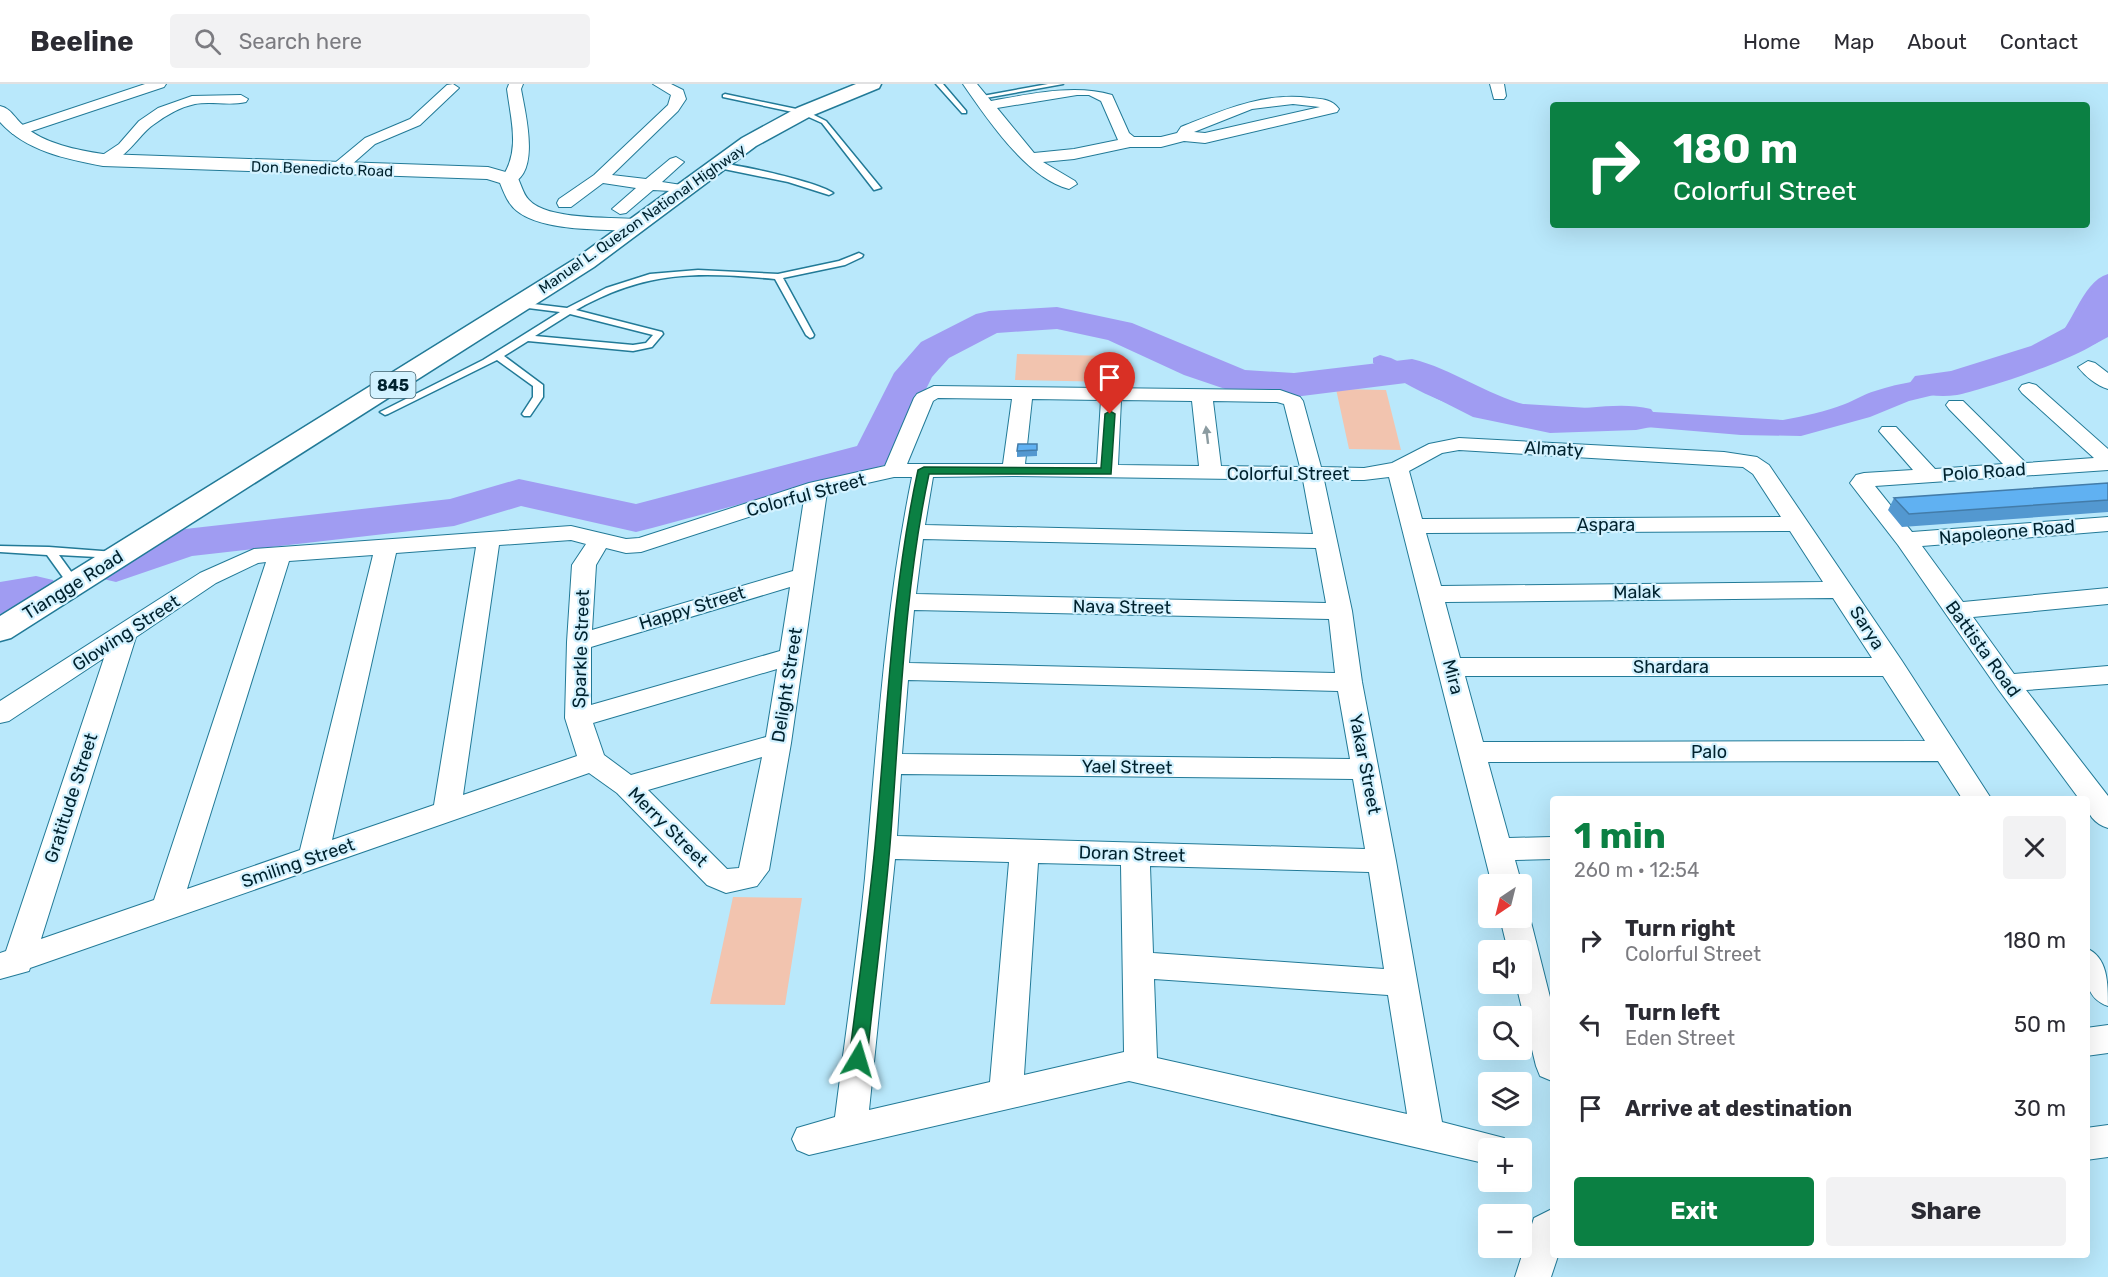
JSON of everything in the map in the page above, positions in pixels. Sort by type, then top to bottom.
[{"type":"main road","name":"Manuel L. Quezon National Highway","points":[[133,548],[586,262],[629,217],[682,189],[749,142],[804,112],[872,84]]},
{"type":"main road","name":"Tiangge Road","points":[[0,630],[133,548]]},
{"type":"street","points":[[516,84],[514,90],[522,156],[518,172],[509,179],[516,199],[527,209],[567,219],[629,217],[649,184],[675,162]]},
{"type":"street","points":[[565,203],[600,178],[673,108],[679,99],[678,93],[660,84]]},
{"type":"street","points":[[970,84],[1031,158],[1069,184]]},
{"type":"street","points":[[18,131],[158,85],[178,85]]},
{"type":"street","points":[[336,170],[370,141],[415,122],[452,88]]},
{"type":"street","points":[[983,101],[1091,91],[1107,98],[1122,135],[1130,142]]},
{"type":"street","points":[[104,160],[124,147],[144,124],[163,111],[192,100],[241,99]]},
{"type":"street","points":[[1031,158],[1074,154],[1130,142],[1161,142],[1184,136],[1213,137],[1326,112],[1332,109],[1332,106],[1305,101],[1266,100],[1229,111],[1186,130],[1183,133],[1184,136]]},
{"type":"street","name":"Don Benedicto Road","points":[[0,111],[18,131],[42,144],[63,152],[104,160],[336,170],[488,173],[509,179]]},
{"type":"street","points":[[600,178],[682,189]]},
{"type":"street","points":[[2088,367],[2108,383]]},
{"type":"street","points":[[2029,388],[2108,462]]},
{"type":"street","points":[[894,471],[924,398],[929,394],[1023,394],[1202,397],[1211,474]]},
{"type":"street","points":[[1013,470],[1023,394]]},
{"type":"street","points":[[1107,471],[1111,395]]},
{"type":"street","name":"Yakar Street","points":[[1202,397],[1280,396],[1293,401],[1312,473],[1340,611],[1349,682],[1382,861],[1427,1136]]},
{"type":"street","points":[[1956,405],[2022,470]]},
{"type":"street","points":[[1889,431],[1930,476]]},
{"type":"street","name":"Almaty","points":[[1364,474],[1398,469],[1436,448],[1459,444],[1724,458],[1749,462]]},
{"type":"street","name":"Sarya","points":[[1749,462],[1761,470],[1798,524],[1975,796]]},
{"type":"street","name":"Polo Road","points":[[1861,480],[2108,462]]},
{"type":"street","name":"Mira","points":[[1398,469],[1504,874]]},
{"type":"street","points":[[850,1129],[882,847],[895,671],[905,602],[911,532],[924,470]]},
{"type":"street","name":"Colorful Street","points":[[254,556],[489,537],[571,533],[626,546],[641,545],[817,488],[894,471],[1364,474]]},
{"type":"street","name":"Battista Road","points":[[1861,480],[2007,683],[2108,818]]},
{"type":"street","name":"Delight Street","points":[[747,878],[754,870],[778,743],[817,488]]},
{"type":"street","name":"Aspara","points":[[1413,526],[1798,524]]},
{"type":"street","name":"Napoleone Road","points":[[1906,540],[2108,524]]},
{"type":"street","points":[[911,532],[1326,541]]},
{"type":"street","points":[[447,811],[489,537]]},
{"type":"street","name":"Sparkle Street","points":[[592,761],[578,718],[579,642],[584,565],[600,539]]},
{"type":"street","points":[[313,858],[386,547]]},
{"type":"street","points":[[166,910],[280,554]]},
{"type":"street","name":"Glowing Street","points":[[0,714],[208,578],[254,556]]},
{"type":"street","name":"Happy Street","points":[[579,642],[804,575]]},
{"type":"street","name":"Malak","points":[[1431,594],[1842,590]]},
{"type":"street","points":[[1955,611],[2108,596]]},
{"type":"street","name":"Nava Street","points":[[905,602],[1340,611]]},
{"type":"street","name":"Gratitude Street","points":[[7,965],[124,635]]},
{"type":"street","points":[[578,718],[792,656]]},
{"type":"street","name":"Shardara","points":[[1450,667],[1893,667]]},
{"type":"street","points":[[895,671],[1349,682]]},
{"type":"street","points":[[2007,683],[2108,675]]},
{"type":"street","points":[[627,786],[778,743]]},
{"type":"street","name":"Palo","points":[[1472,752],[1946,751]]},
{"type":"street","name":"Smiling Street","points":[[7,965],[592,761]]},
{"type":"street","name":"Merry Street","points":[[592,761],[627,786],[717,877],[726,881],[747,878]]},
{"type":"street","name":"Yael Street","points":[[888,764],[1366,769]]},
{"type":"street","name":"Doran Street","points":[[882,847],[1382,861]]},
{"type":"street","points":[[1498,849],[1550,848]]},
{"type":"street","points":[[1006,1094],[1024,851]]},
{"type":"street","points":[[1135,854],[1141,1070]]},
{"type":"street","points":[[1518,928],[1550,1058]]},
{"type":"street","points":[[1137,965],[1402,983]]},
{"type":"street","points":[[2090,967],[2108,993]]},
{"type":"street","points":[[2090,1041],[2108,1039]]},
{"type":"street","points":[[809,1139],[1129,1066],[1478,1146]]},
{"type":"street","points":[[2090,1143],[2108,1141]]},
{"type":"street","points":[[1533,1277],[1547,1230],[1550,1228]]},
{"type":"lane","points":[[939,84],[964,111]]},
{"type":"lane","points":[[983,101],[1060,84]]},
{"type":"lane","points":[[725,96],[804,112],[824,122],[876,188]]},
{"type":"lane","points":[[717,165],[779,180],[808,183],[829,193]]},
{"type":"lane","points":[[385,412],[498,356],[566,310],[600,292],[650,277],[702,271],[778,277],[843,263],[860,255]]},
{"type":"lane","points":[[778,277],[810,335]]},
{"type":"lane","points":[[520,304],[566,310],[656,330],[660,334],[649,345],[633,348],[527,338]]},
{"type":"lane","points":[[498,356],[538,385],[538,397],[527,414]]},
{"type":"lane","points":[[2,551],[133,548]]},
{"type":"lane","points":[[49,550],[74,584]]},
{"type":"shaded area","points":[[2108,274],[2108,337],[2095,344],[1967,387],[1909,401],[1870,417],[1801,436],[1741,435],[1480,413],[1451,405],[1424,393],[1373,363],[1373,358],[1380,355],[1391,358],[1471,397],[1491,402],[1783,420],[1830,409],[1871,392],[1897,385],[1984,371],[2027,358],[2056,340],[2090,287],[2098,279]]},
{"type":"shaded area","points":[[1017,354],[1114,356],[1115,382],[1015,380]]},
{"type":"shaded area","points":[[1336,389],[1386,390],[1401,450],[1349,449]]},
{"type":"shaded area","points":[[733,897],[802,898],[785,1005],[710,1004]]},
{"type":"building","points":[[1018,444],[1037,444],[1037,450],[1017,451]]},
{"type":"building","points":[[2108,483],[2108,500],[1909,514],[1894,498]]},
{"type":"waterway","points":[[1929,384],[1955,383],[2045,354],[2092,329],[2108,294]]},
{"type":"waterway","points":[[116,567],[185,543],[263,532],[454,512],[519,492],[636,518],[874,455],[914,373],[935,350],[989,322],[1057,318],[1119,331],[1198,367],[1240,382],[1294,385],[1412,371],[1487,408],[1550,421],[1636,418]]},
{"type":"waterway","points":[[0,598],[36,591]]},
{"type":"route","points":[[858,1059],[882,847],[895,671],[905,602],[911,532],[924,470],[1107,471],[1110,414]]}]
